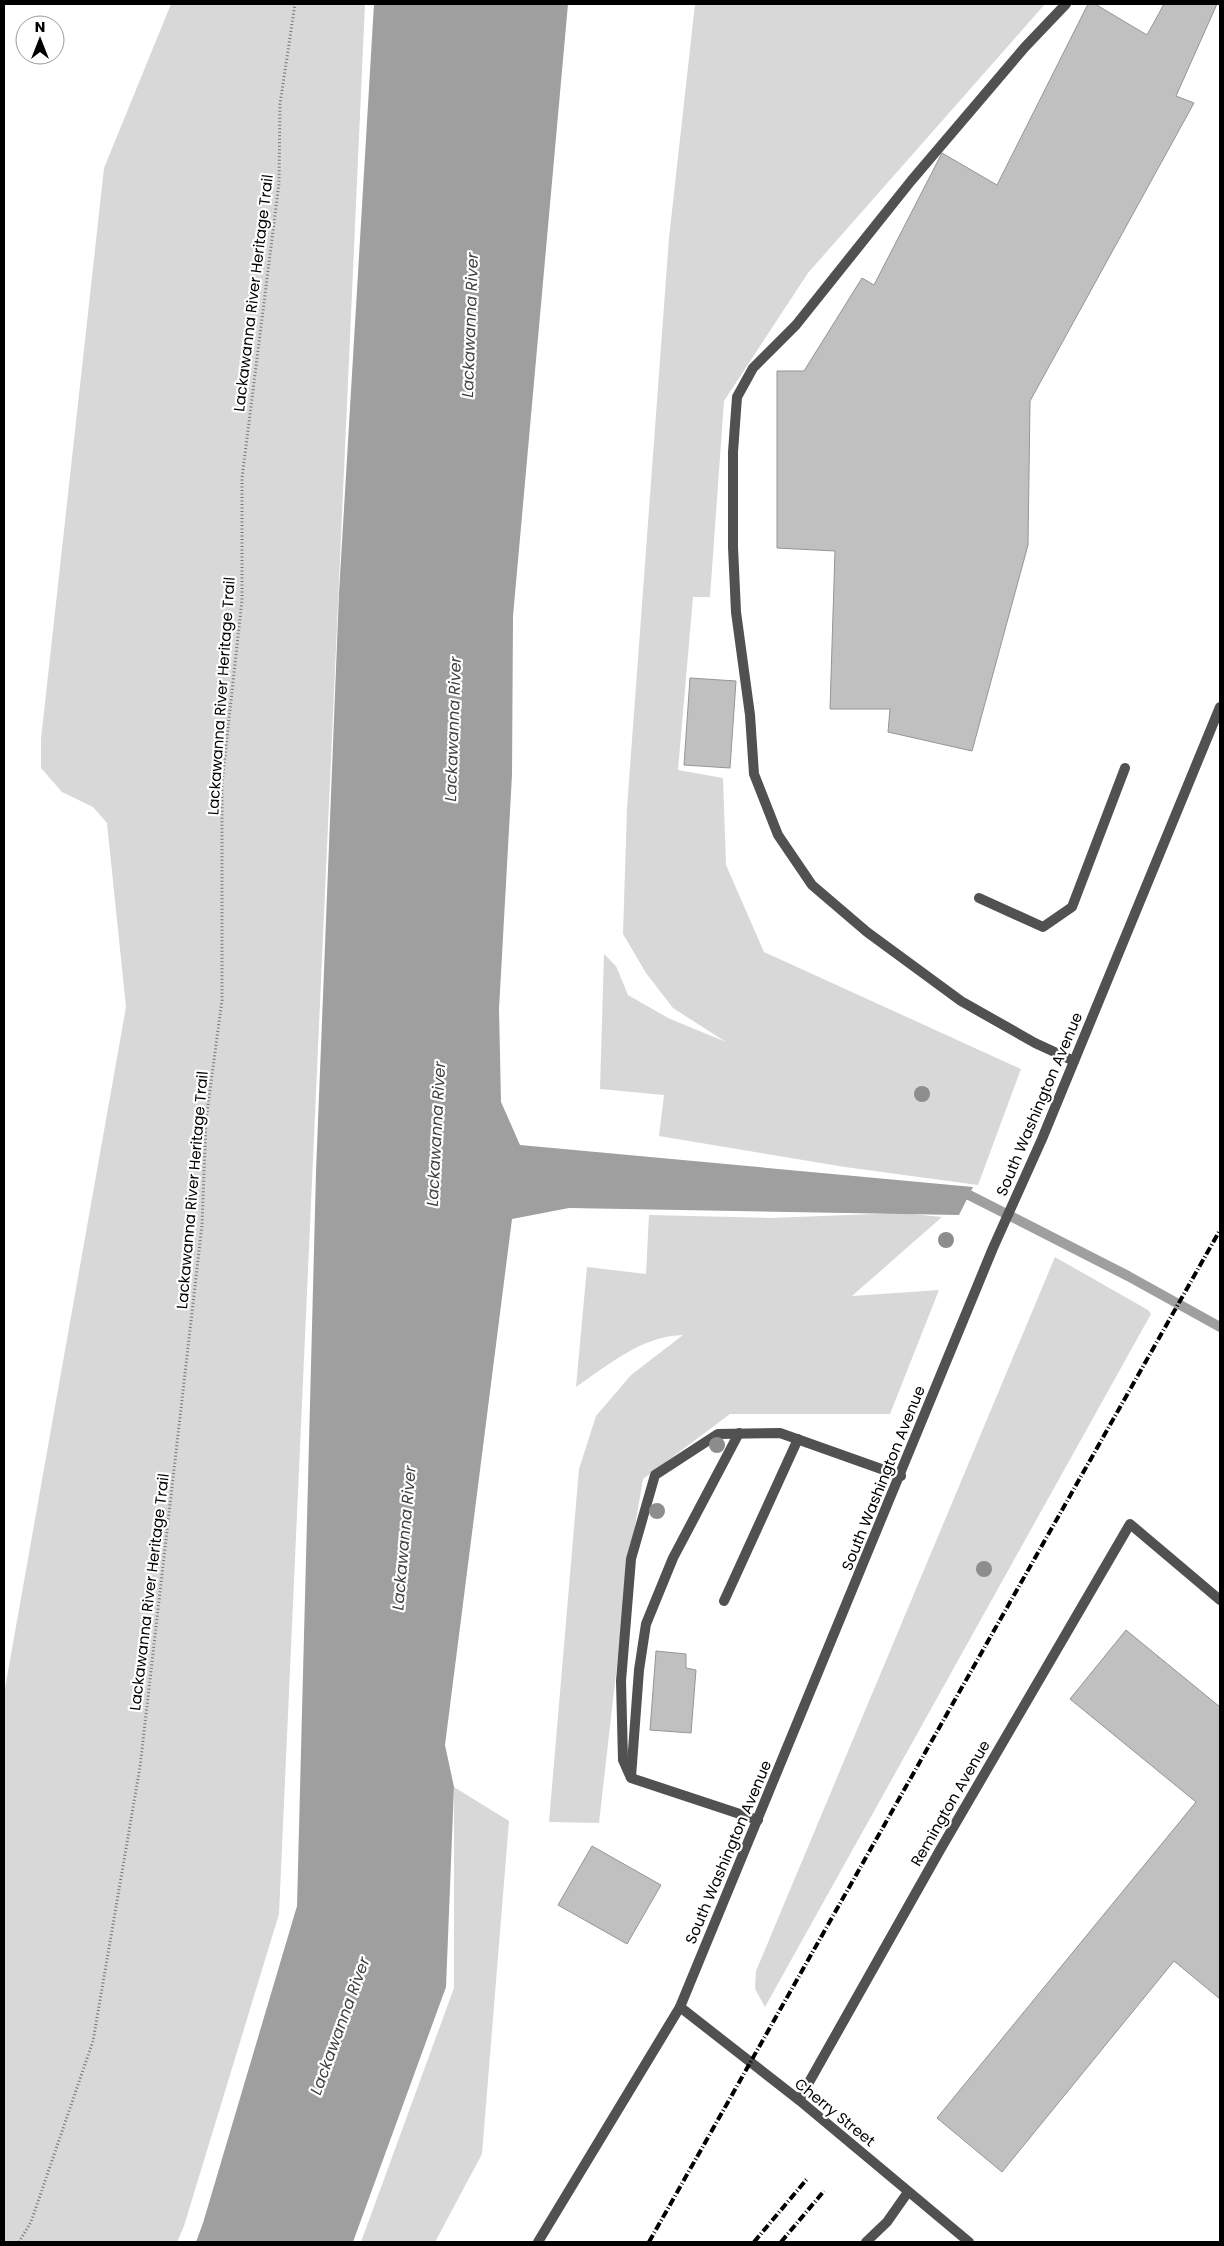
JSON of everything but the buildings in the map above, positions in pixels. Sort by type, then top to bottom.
[{"type":"street","points":[[1066,4],[1025,47],[918,173],[796,325],[753,368],[737,396],[733,452],[733,547],[736,612],[750,715],[754,774],[778,835],[812,886],[868,932],[961,1001],[1035,1043],[1074,1061]]},
{"type":"street","name":"South Washington Avenue","points":[[538,2242],[680,2007],[901,1476],[993,1248],[1042,1139],[1220,707]]},
{"type":"street","points":[[979,898],[1043,927],[1072,907],[1125,768]]},
{"type":"street","points":[[630,1778],[638,1670],[646,1624],[673,1558],[739,1433]]},
{"type":"street","points":[[630,1778],[623,1760],[623,1662],[632,1560],[655,1475],[718,1434],[780,1433],[901,1476]]},
{"type":"street","points":[[724,1601],[798,1439]]},
{"type":"street","name":"Remington Avenue","points":[[799,2100],[940,1850],[1130,1524],[1220,1600]]},
{"type":"street","points":[[630,1778],[758,1820]]},
{"type":"street","name":"Cherry Street","points":[[680,2007],[799,2100],[969,2242]]},
{"type":"street","points":[[866,2242],[886,2222],[908,2192]]},
{"type":"path","name":"Lackawanna River Heritage Trail","points":[[20,2242],[31,2222],[93,2041],[140,1767],[202,1225],[206,1120],[222,1000],[222,783],[242,600],[242,478],[279,183],[280,104],[295,4]]},
{"type":"shaded area","points":[[171,4],[365,4],[279,1914],[184,2226],[177,2242],[4,2242],[4,1694],[126,1007],[107,823],[93,807],[62,792],[41,768],[41,739],[104,168]]},
{"type":"shaded area","points":[[695,4],[1045,4],[808,273],[724,401],[710,597],[693,597],[678,770],[723,778],[726,865],[764,952],[1021,1069],[978,1185],[845,1167],[659,1136],[664,1095],[600,1089],[604,954],[616,966],[628,995],[668,1018],[726,1042],[673,1008],[646,973],[623,934],[627,808],[669,238]]},
{"type":"shaded area","points":[[902,1213],[942,1217],[852,1296],[939,1290],[890,1414],[730,1414],[643,1479],[628,1568],[599,1823],[549,1822],[579,1469],[596,1416],[631,1375],[683,1335],[653,1340],[640,1346],[613,1361],[576,1387],[587,1267],[646,1274],[649,1215],[770,1218]]},
{"type":"shaded area","points":[[1055,1257],[1148,1310],[1151,1314],[765,2007],[755,1989],[756,1971]]},
{"type":"shaded area","points":[[454,1787],[509,1821],[482,2154],[435,2242],[361,2242],[454,1988]]},
{"type":"water","name":"Lackawanna River","points":[[374,4],[568,4],[513,616],[512,775],[499,1009],[501,1102],[520,1145],[973,1187],[959,1215],[569,1208],[512,1219],[445,1745],[454,1787],[446,1987],[353,2242],[196,2242],[297,1906],[316,1172],[339,593]]},
{"type":"waterway","points":[[956,1195],[969,1195],[1128,1276],[1220,1327]]},
{"type":"railway","points":[[649,2242],[1220,1230]]},
{"type":"railway","points":[[754,2242],[807,2179]]},
{"type":"railway","points":[[781,2242],[824,2191]]}]
